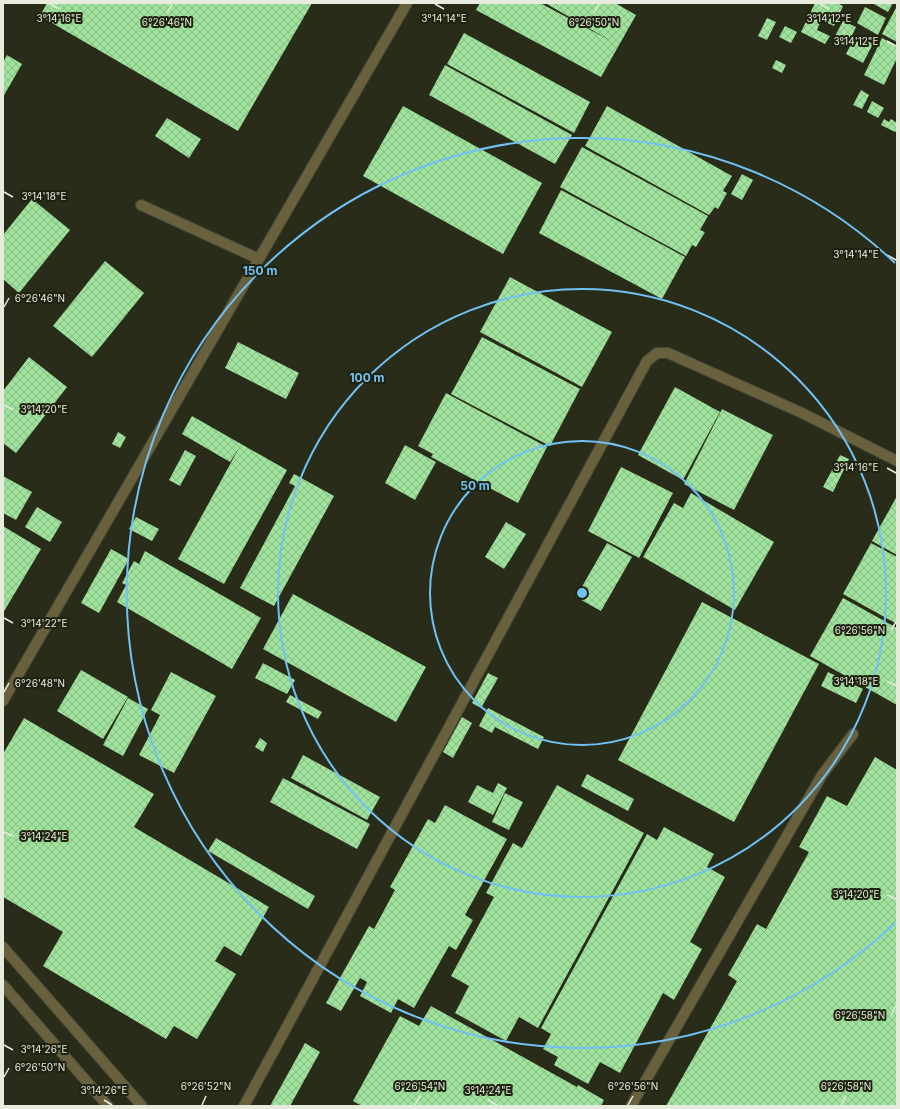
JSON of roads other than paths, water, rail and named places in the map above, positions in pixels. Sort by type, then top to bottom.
[{"type":"street","points":[[3,701],[407,3]]},
{"type":"street","points":[[141,205],[259,259]]},
{"type":"street","points":[[244,1106],[647,361],[657,353],[668,354],[802,413],[897,461]]},
{"type":"street","points":[[630,1106],[822,774],[853,734]]},
{"type":"street","points":[[3,947],[142,1106]]},
{"type":"street","points":[[3,985],[108,1106]]}]
